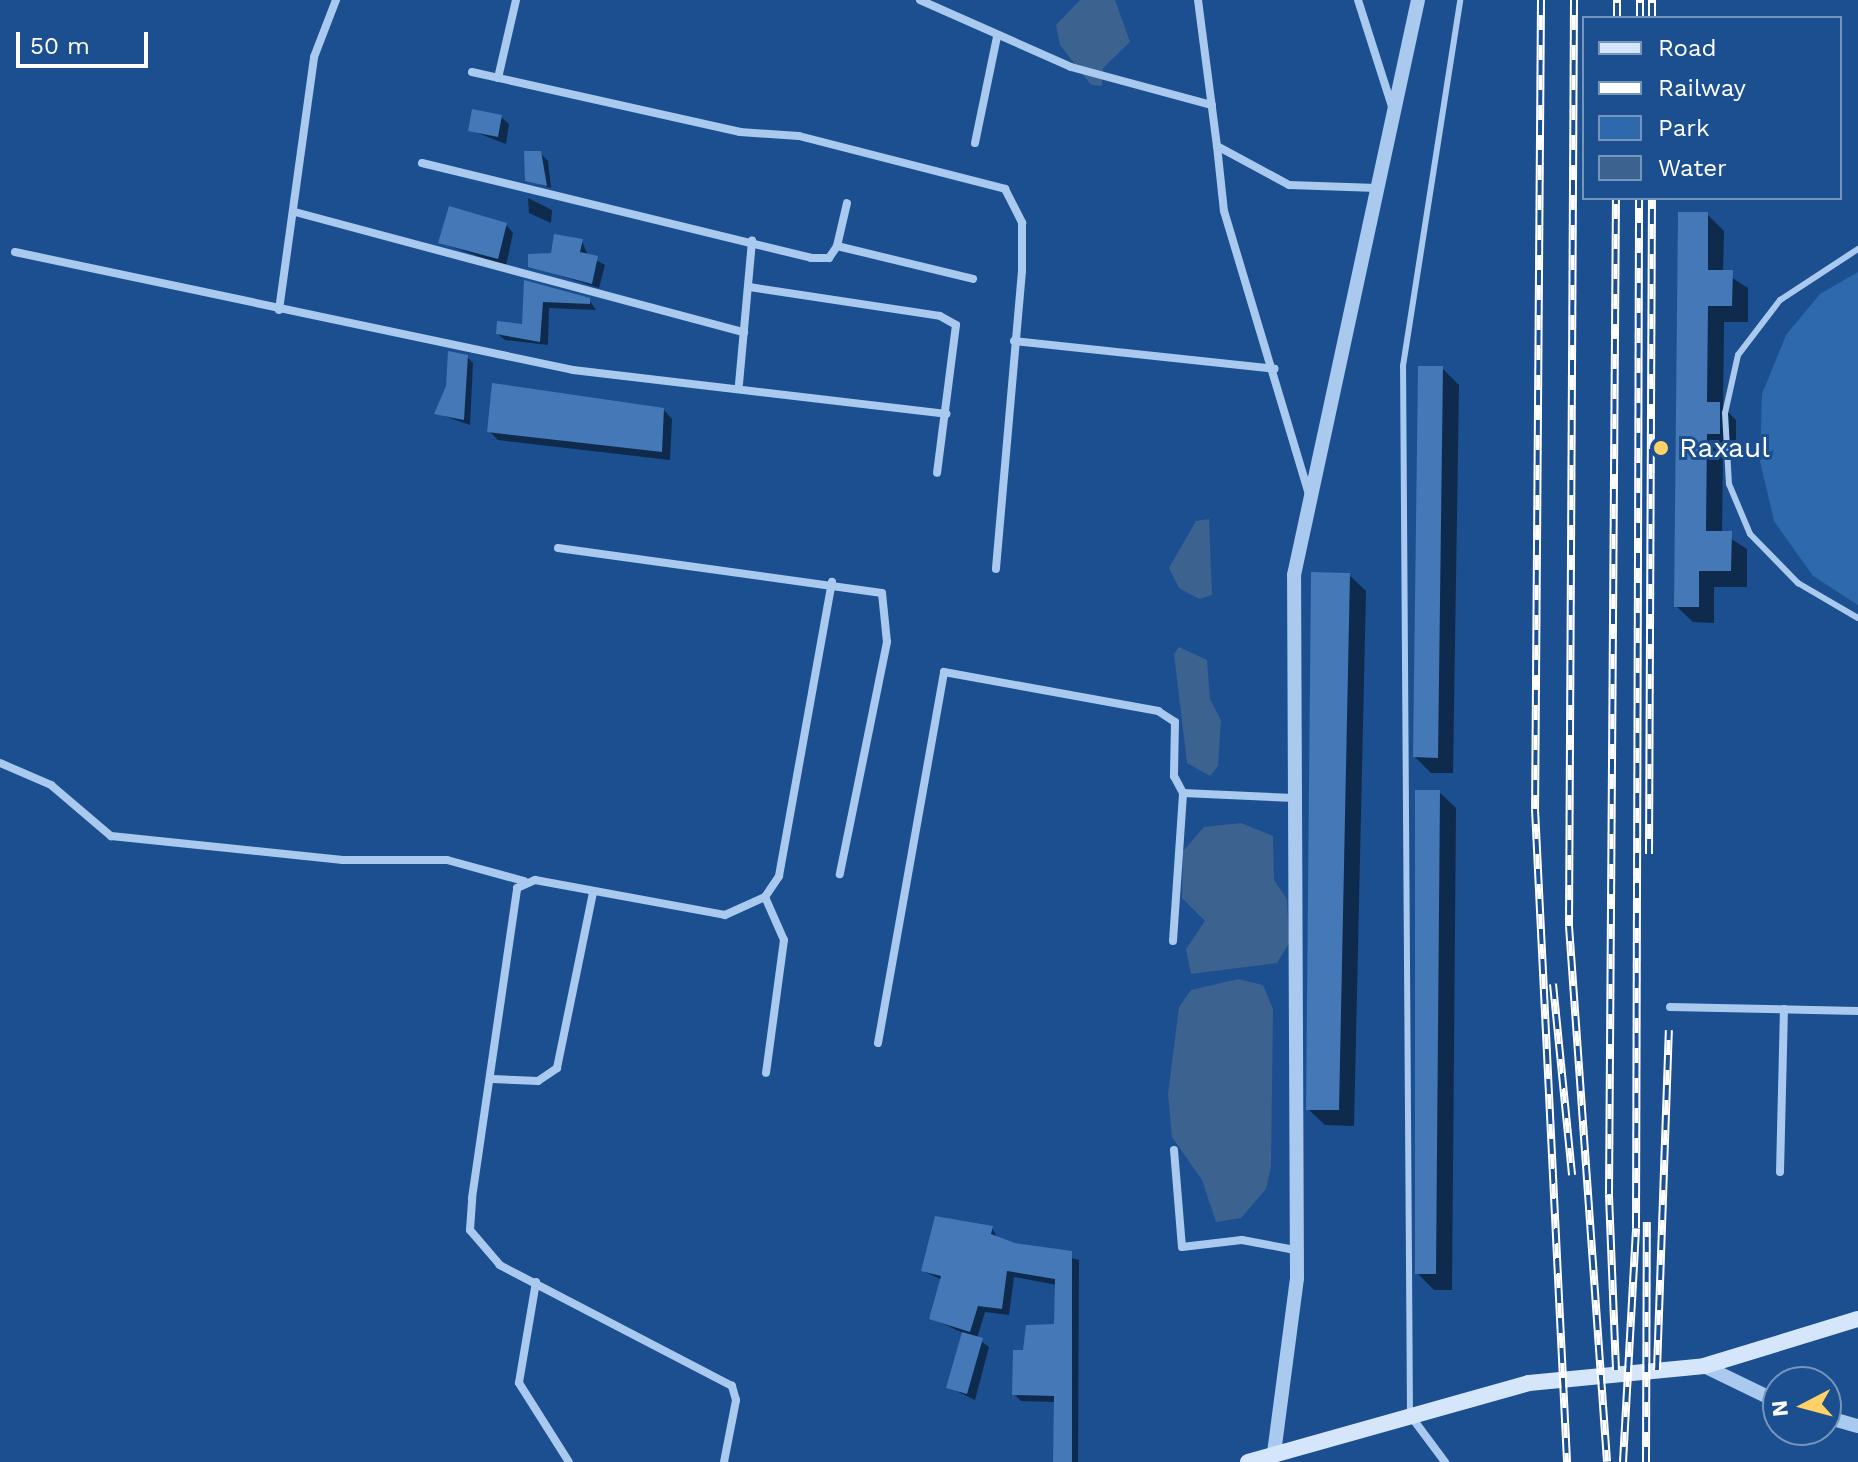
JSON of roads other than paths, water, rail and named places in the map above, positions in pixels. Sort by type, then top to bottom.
[{"type":"main road","points":[[1248,1462],[1529,1383],[1704,1366],[1858,1319]]},
{"type":"street","points":[[279,310],[295,212],[314,57],[336,0]]},
{"type":"street","points":[[498,78],[516,0]]},
{"type":"street","points":[[920,0],[997,37],[1071,67],[1212,105]]},
{"type":"street","points":[[1198,0],[1224,211],[1275,369],[1311,503]]},
{"type":"street","points":[[1358,0],[1394,113]]},
{"type":"street","points":[[1274,1453],[1295,1250],[1294,575],[1418,0]]},
{"type":"street","points":[[975,143],[997,37]]},
{"type":"street","points":[[472,72],[740,132],[799,136],[1005,189],[1022,223],[996,569]]},
{"type":"street","points":[[1217,146],[1289,185],[1377,188]]},
{"type":"street","points":[[422,163],[752,241],[811,258],[829,258],[837,246],[847,203]]},
{"type":"street","points":[[295,212],[744,332]]},
{"type":"street","points":[[739,384],[752,241]]},
{"type":"street","points":[[837,246],[973,279]]},
{"type":"street","points":[[15,252],[573,370],[739,384],[946,414]]},
{"type":"street","points":[[749,287],[940,316],[956,325],[937,473]]},
{"type":"street","points":[[1014,341],[1275,369]]},
{"type":"street","points":[[558,548],[832,582],[882,593],[889,615],[840,874]]},
{"type":"street","points":[[0,763],[51,785],[111,836],[343,860],[447,860],[524,881],[725,915],[765,897],[779,876],[832,582]]},
{"type":"street","points":[[878,1043],[944,672],[1169,716],[1178,738],[1174,776],[1183,793],[1173,941]]},
{"type":"street","points":[[1183,793],[1294,798]]},
{"type":"street","points":[[524,881],[517,888],[470,1230],[485,1254],[732,1386],[736,1400],[724,1462]]},
{"type":"street","points":[[492,1079],[538,1081],[557,1068],[593,892]]},
{"type":"street","points":[[765,897],[784,940],[766,1073]]},
{"type":"street","points":[[1670,1007],[1858,1011]]},
{"type":"street","points":[[1780,1172],[1784,1009]]},
{"type":"street","points":[[1174,1150],[1182,1247],[1242,1240],[1295,1250]]},
{"type":"street","points":[[536,1282],[519,1383],[569,1462]]},
{"type":"street","points":[[1704,1366],[1762,1394]]},
{"type":"street","points":[[1410,1415],[1445,1462]]},
{"type":"lane","points":[[1410,1415],[1403,366],[1460,0]]},
{"type":"lane","points":[[1858,249],[1780,300],[1738,355],[1725,413],[1729,484],[1750,534],[1798,583],[1858,618]]},
{"type":"water","points":[[1080,0],[1115,0],[1130,42],[1103,68],[1102,86],[1091,85],[1060,45],[1056,25]]},
{"type":"water","points":[[1209,519],[1212,595],[1199,599],[1179,588],[1169,568],[1196,521]]},
{"type":"water","points":[[1179,647],[1207,660],[1210,699],[1221,720],[1218,766],[1210,776],[1187,763],[1174,654]]},
{"type":"water","points":[[1241,823],[1273,836],[1274,880],[1287,899],[1289,943],[1277,963],[1191,974],[1186,949],[1205,921],[1182,898],[1183,851],[1204,827]]},
{"type":"water","points":[[1238,979],[1263,985],[1273,1009],[1271,1167],[1266,1189],[1241,1218],[1216,1222],[1202,1180],[1172,1137],[1168,1094],[1179,1007],[1191,990]]},
{"type":"railway","points":[[1541,0],[1535,809],[1567,1462]]},
{"type":"railway","points":[[1574,0],[1569,926],[1607,1462]]},
{"type":"railway","points":[[1617,0],[1617,16]]},
{"type":"railway","points":[[1640,0],[1640,16]]},
{"type":"railway","points":[[1652,0],[1652,16]]},
{"type":"railway","points":[[1616,200],[1609,1194],[1616,1370]]},
{"type":"railway","points":[[1623,1462],[1636,1228],[1639,200]]},
{"type":"railway","points":[[1649,854],[1652,200]]},
{"type":"railway","points":[[1553,984],[1572,1175]]},
{"type":"railway","points":[[1657,1370],[1669,1030]]},
{"type":"railway","points":[[1646,1462],[1647,1222]]},
{"type":"place","name":"Raxaul","points":[[1661,448]]}]
